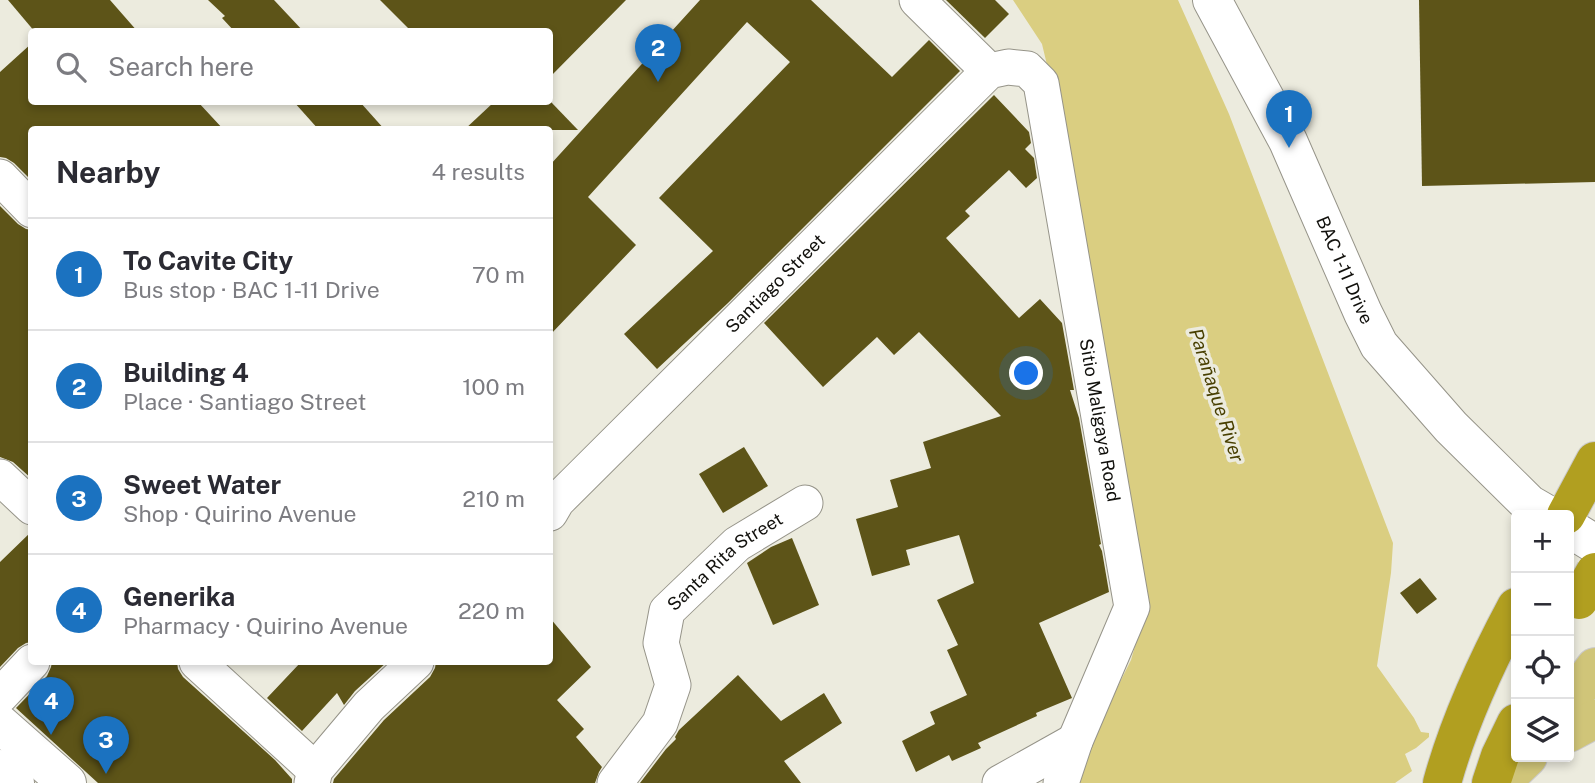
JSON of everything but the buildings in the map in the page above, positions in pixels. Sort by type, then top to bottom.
[{"type":"highway","points":[[1569,510],[1595,461]]},
{"type":"highway","points":[[1574,611],[1595,572]]},
{"type":"highway","points":[[1442,783],[1467,709],[1511,617]]},
{"type":"highway","points":[[1491,783],[1511,733]]},
{"type":"main road","points":[[1571,699],[1595,667]]},
{"type":"main road","points":[[1574,730],[1595,719]]},
{"type":"main road","points":[[1501,783],[1523,762]]},
{"type":"street","name":"Sitio Maligaya Road","points":[[917,0],[999,69],[1027,69],[1041,83],[1132,607],[1074,741],[1060,783]]},
{"type":"street","name":"BAC 1-11 Drive","points":[[1212,0],[1288,141],[1379,345],[1451,427],[1536,510]]},
{"type":"street","name":"Santiago Street","points":[[553,508],[999,69]]},
{"type":"street","points":[[0,177],[28,206]]},
{"type":"street","points":[[0,478],[28,503]]},
{"type":"street","name":"Santa Rita Street","points":[[615,783],[660,723],[673,685],[661,643],[667,611],[737,544],[805,503]]},
{"type":"street","points":[[1574,531],[1595,544]]},
{"type":"street","points":[[1574,582],[1595,605]]},
{"type":"street","points":[[0,696],[30,665]]},
{"type":"street","points":[[200,665],[313,776],[369,706],[413,665]]},
{"type":"street","points":[[0,724],[67,783]]},
{"type":"street","points":[[1000,783],[1074,741]]},
{"type":"street","points":[[0,769],[15,783]]},
{"type":"water","name":"Parañaque River","points":[[1013,0],[1178,0],[1229,114],[1393,543],[1377,666],[1421,732],[1429,733],[1429,737],[1405,754],[1412,771],[1395,783],[1073,783],[1131,660],[1141,625],[1064,136],[1042,44]]},
{"type":"place","name":"Building 4","points":[[658,82]]},
{"type":"place","name":"To Cavite City","points":[[1289,148]]},
{"type":"place","name":"Generika","points":[[51,735]]},
{"type":"place","name":"Sweet Water","points":[[106,774]]}]
